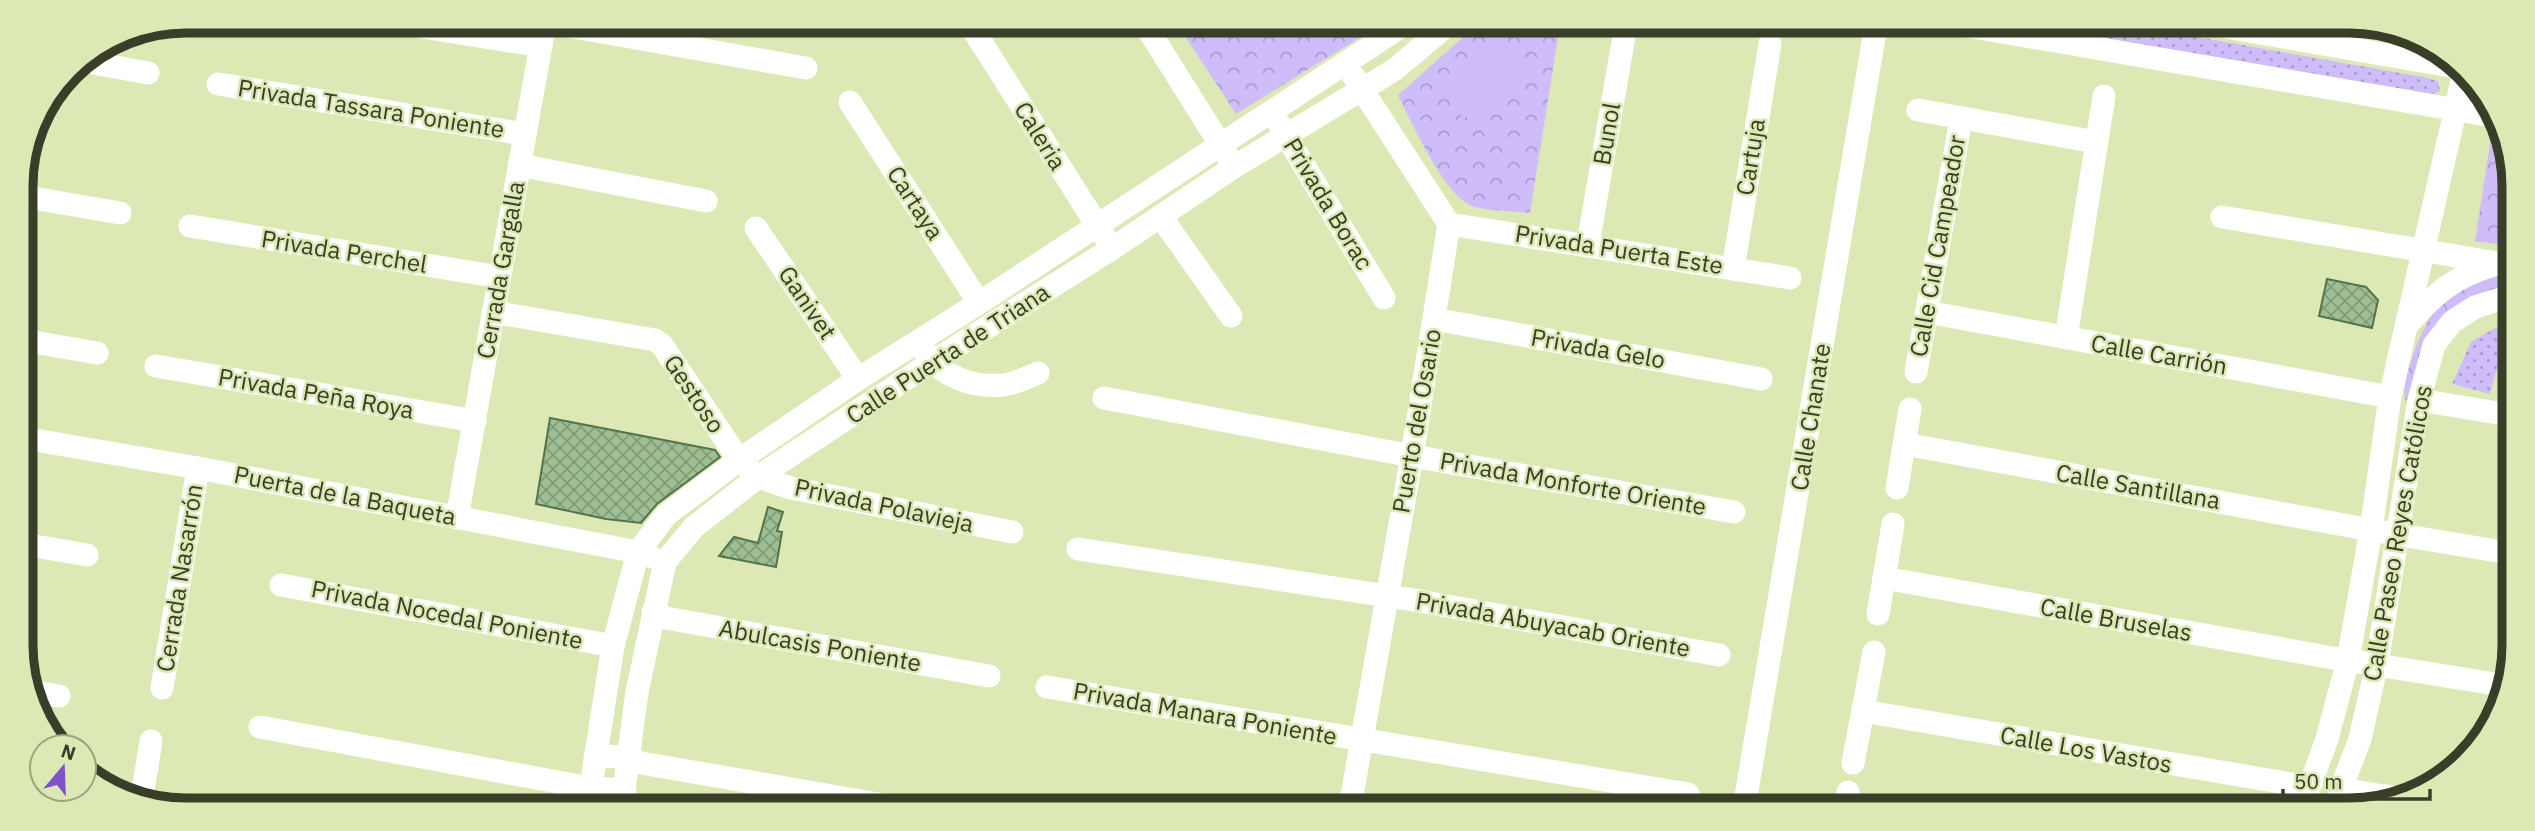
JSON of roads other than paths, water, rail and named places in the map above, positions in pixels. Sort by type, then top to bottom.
[{"type":"street","name":"Calle Puerta de Triana","points":[[589,797],[613,646],[638,552],[666,515],[739,460],[858,379],[1393,33]]},
{"type":"street","name":"Calle Puerta de Triana","points":[[624,798],[637,692],[665,562],[694,527],[758,477],[932,362],[1113,248],[1234,167],[1394,70],[1438,33]]},
{"type":"street","name":"Bunol","points":[[1588,244],[1625,33]]},
{"type":"street","name":"Calle Chanate","points":[[1746,797],[1876,33]]},
{"type":"street","points":[[2007,33],[2484,115]]},
{"type":"street","points":[[2259,33],[2440,63]]},
{"type":"street","points":[[483,34],[541,46]]},
{"type":"street","name":"Cerrada Gargalla","points":[[457,517],[543,34]]},
{"type":"street","points":[[612,34],[806,68]]},
{"type":"street","name":"Caleria","points":[[976,34],[1113,248]]},
{"type":"street","points":[[1151,34],[1234,167]]},
{"type":"street","name":"Cartuja","points":[[1734,269],[1770,44]]},
{"type":"street","points":[[95,63],[148,73]]},
{"type":"street","points":[[1345,63],[1449,224]]},
{"type":"street","name":"Calle Paseo Reyes Católicos","points":[[2306,797],[2327,739],[2347,660],[2371,530],[2390,397],[2462,83]]},
{"type":"street","name":"Privada Tassara Poniente","points":[[218,84],[525,134]]},
{"type":"street","points":[[2066,338],[2104,96]]},
{"type":"street","name":"Cartaya","points":[[850,102],[979,303]]},
{"type":"street","points":[[1918,110],[2096,142]]},
{"type":"street","name":"Privada Borac","points":[[1270,111],[1384,298]]},
{"type":"street","name":"Calle Cid Campeador","points":[[1916,372],[1961,119]]},
{"type":"street","points":[[519,165],[706,201]]},
{"type":"street","points":[[34,198],[120,213]]},
{"type":"street","points":[[1161,217],[1231,316]]},
{"type":"street","points":[[2222,217],[2502,263]]},
{"type":"street","name":"Privada Puerta Este","points":[[1449,224],[1790,278]]},
{"type":"street","name":"Puerto del Osario","points":[[1352,797],[1412,456],[1449,224]]},
{"type":"street","name":"Privada Perchel","points":[[190,226],[499,278]]},
{"type":"street","name":"Ganivet","points":[[756,228],[858,379]]},
{"type":"street","points":[[2404,328],[2434,295],[2452,282],[2473,271],[2502,265]]},
{"type":"street","name":"Calle Paseo Reyes Católicos","points":[[2337,797],[2360,739],[2377,664],[2419,400],[2434,345],[2452,322],[2475,307],[2502,299]]},
{"type":"street","name":"Gestoso","points":[[493,312],[655,340],[662,345],[739,460],[758,477]]},
{"type":"street","name":"Calle Carrión","points":[[1927,312],[2390,397]]},
{"type":"street","name":"Privada Gelo","points":[[1434,319],[1761,379]]},
{"type":"street","points":[[917,341],[932,362],[952,376],[1001,385],[1038,373]]},
{"type":"street","points":[[34,342],[97,353]]},
{"type":"street","name":"Privada Peña Roya","points":[[156,366],[475,421]]},
{"type":"street","name":"Privada Monforte Oriente","points":[[1104,398],[1412,456],[1734,512]]},
{"type":"street","points":[[2419,400],[2502,414]]},
{"type":"street","points":[[1897,488],[1910,409]]},
{"type":"street","name":"Puerta de la Baqueta","points":[[33,440],[198,468],[638,552],[665,562]]},
{"type":"street","name":"Calle Santillana","points":[[1905,444],[2502,552]]},
{"type":"street","name":"Cerrada Nasarrón","points":[[162,688],[198,468]]},
{"type":"street","name":"Privada Polavieja","points":[[758,477],[791,488],[1012,532]]},
{"type":"street","points":[[1878,614],[1893,524]]},
{"type":"street","points":[[33,546],[87,555]]},
{"type":"street","name":"Privada Abuyacab Oriente","points":[[1078,549],[1387,596],[1719,655]]},
{"type":"street","name":"Calle Bruselas","points":[[1884,578],[2497,684]]},
{"type":"street","name":"Privada Nocedal Poniente","points":[[281,584],[613,646]]},
{"type":"street","name":"Abulcasis Poniente","points":[[653,612],[666,618],[989,676]]},
{"type":"street","points":[[1853,763],[1874,652]]},
{"type":"street","name":"Privada Manara Poniente","points":[[1047,687],[1688,794]]},
{"type":"street","points":[[41,693],[59,696]]},
{"type":"street","name":"Calle Los Vastos","points":[[1863,711],[2309,787]]},
{"type":"street","points":[[260,727],[589,797],[617,798]]},
{"type":"street","points":[[143,791],[151,741]]},
{"type":"street","points":[[595,756],[629,757],[640,763],[842,798]]}]
